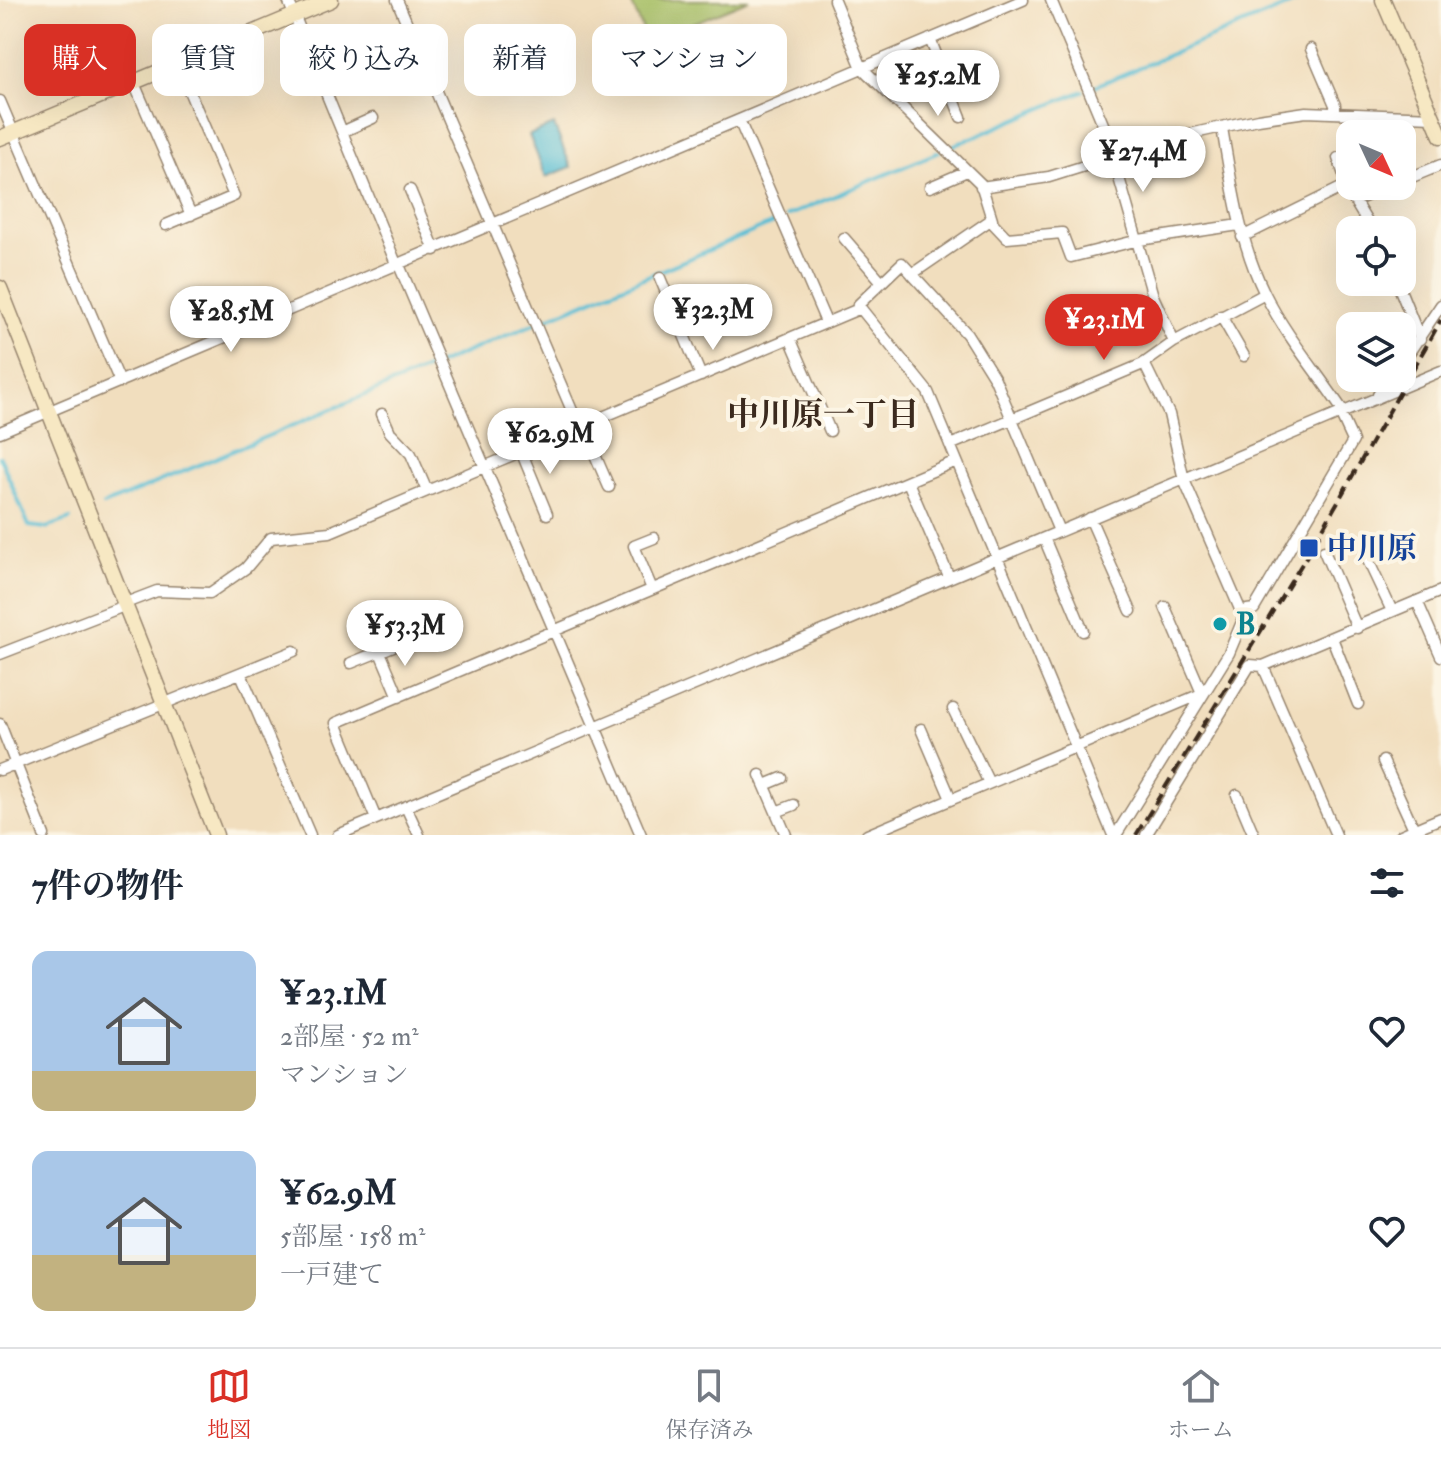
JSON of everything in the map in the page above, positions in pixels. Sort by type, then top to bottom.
[{"type":"street","points":[[288,0],[641,835]]},
{"type":"street","points":[[264,29],[331,0]]},
{"type":"street","points":[[397,0],[534,323],[609,487]]},
{"type":"street","points":[[834,0],[862,68],[981,187],[990,220],[1007,238],[1062,233],[1071,257],[1139,240],[1239,225]]},
{"type":"street","points":[[0,432],[1023,0]]},
{"type":"street","points":[[1051,0],[1114,157],[1153,296],[1174,342]]},
{"type":"street","points":[[1383,0],[1441,136]]},
{"type":"street","points":[[930,39],[961,117]]},
{"type":"street","points":[[1311,49],[1335,105],[1335,113]]},
{"type":"street","points":[[136,88],[191,215]]},
{"type":"street","points":[[7,136],[103,96]]},
{"type":"street","points":[[166,225],[234,196],[191,96]]},
{"type":"street","points":[[0,101],[7,136],[120,382]]},
{"type":"street","points":[[981,187],[1049,177],[1222,128],[1306,112],[1433,117]]},
{"type":"street","points":[[342,132],[373,118]]},
{"type":"street","points":[[739,120],[826,322]]},
{"type":"street","points":[[1114,835],[1237,639],[1243,616],[1247,610],[1254,609],[1353,441],[1342,412],[1288,334],[1265,294],[1242,237],[1222,128]]},
{"type":"street","points":[[1416,175],[1441,165]]},
{"type":"street","points":[[930,187],[967,171]]},
{"type":"street","points":[[410,190],[435,250]]},
{"type":"street","points":[[1242,237],[1336,190]]},
{"type":"street","points":[[1354,201],[1363,216]]},
{"type":"street","points":[[912,274],[990,220]]},
{"type":"street","points":[[844,238],[882,282]]},
{"type":"street","points":[[1059,531],[1013,420],[980,352],[902,263],[858,305],[928,392],[1114,835]]},
{"type":"street","points":[[660,278],[701,376]]},
{"type":"street","points":[[0,288],[216,835]]},
{"type":"street","points":[[950,445],[1144,363],[1174,342],[1265,294]]},
{"type":"street","points":[[1403,296],[1420,339]]},
{"type":"street","points":[[1416,344],[1441,305]]},
{"type":"street","points":[[0,654],[157,591],[210,593],[246,568],[271,538],[330,532],[861,308]]},
{"type":"street","points":[[1221,316],[1244,356]]},
{"type":"street","points":[[790,338],[830,431]]},
{"type":"street","points":[[1144,363],[1169,414],[1184,480],[1243,616]]},
{"type":"street","points":[[338,835],[1441,371]]},
{"type":"street","points":[[382,414],[390,432],[411,454],[427,491]]},
{"type":"street","points":[[521,451],[547,514]]},
{"type":"street","points":[[376,819],[336,723],[956,461]]},
{"type":"street","points":[[908,482],[949,577]]},
{"type":"street","points":[[1090,518],[1131,611]]},
{"type":"street","points":[[652,589],[634,546],[654,538]]},
{"type":"street","points":[[1044,538],[1083,631]]},
{"type":"street","points":[[1324,551],[1357,628]]},
{"type":"street","points":[[1365,554],[1392,611]]},
{"type":"street","points":[[1146,835],[1250,665],[1263,666],[1441,591]]},
{"type":"street","points":[[1417,601],[1441,656]]},
{"type":"street","points":[[1165,607],[1202,693]]},
{"type":"street","points":[[1332,638],[1358,704]]},
{"type":"street","points":[[351,663],[408,640]]},
{"type":"street","points":[[0,770],[294,651]]},
{"type":"street","points":[[380,652],[399,697]]},
{"type":"street","points":[[1263,666],[1336,835]]},
{"type":"street","points":[[241,674],[310,835]]},
{"type":"street","points":[[867,835],[894,830],[951,799],[1202,693]]},
{"type":"street","points":[[953,709],[989,783]]},
{"type":"street","points":[[0,724],[44,835]]},
{"type":"street","points":[[921,729],[951,799]]},
{"type":"street","points":[[1383,761],[1414,829]]},
{"type":"street","points":[[782,778],[763,780],[786,835]]},
{"type":"street","points":[[1237,795],[1254,835]]},
{"type":"street","points":[[776,812],[794,805]]},
{"type":"street","points":[[406,807],[419,835]]},
{"type":"street","points":[[1401,835],[1441,818]]},
{"type":"green space","points":[[630,0],[749,0],[691,24],[640,24]]},
{"type":"water","points":[[554,125],[571,167],[546,177],[529,135]]},
{"type":"waterway","points":[[1095,86],[1301,0]]},
{"type":"waterway","points":[[950,147],[1083,91]]},
{"type":"waterway","points":[[787,216],[939,152]]},
{"type":"waterway","points":[[104,505],[776,222]]},
{"type":"waterway","points":[[0,457],[29,526],[46,528],[70,519]]},
{"type":"railway","points":[[1136,835],[1311,549],[1441,320]]},
{"type":"place","name":"中川原","points":[[1309,548]]},
{"type":"place","name":"B","points":[[1220,624]]},
{"type":"district","name":"中川原一丁目","points":[[823,414]]}]
